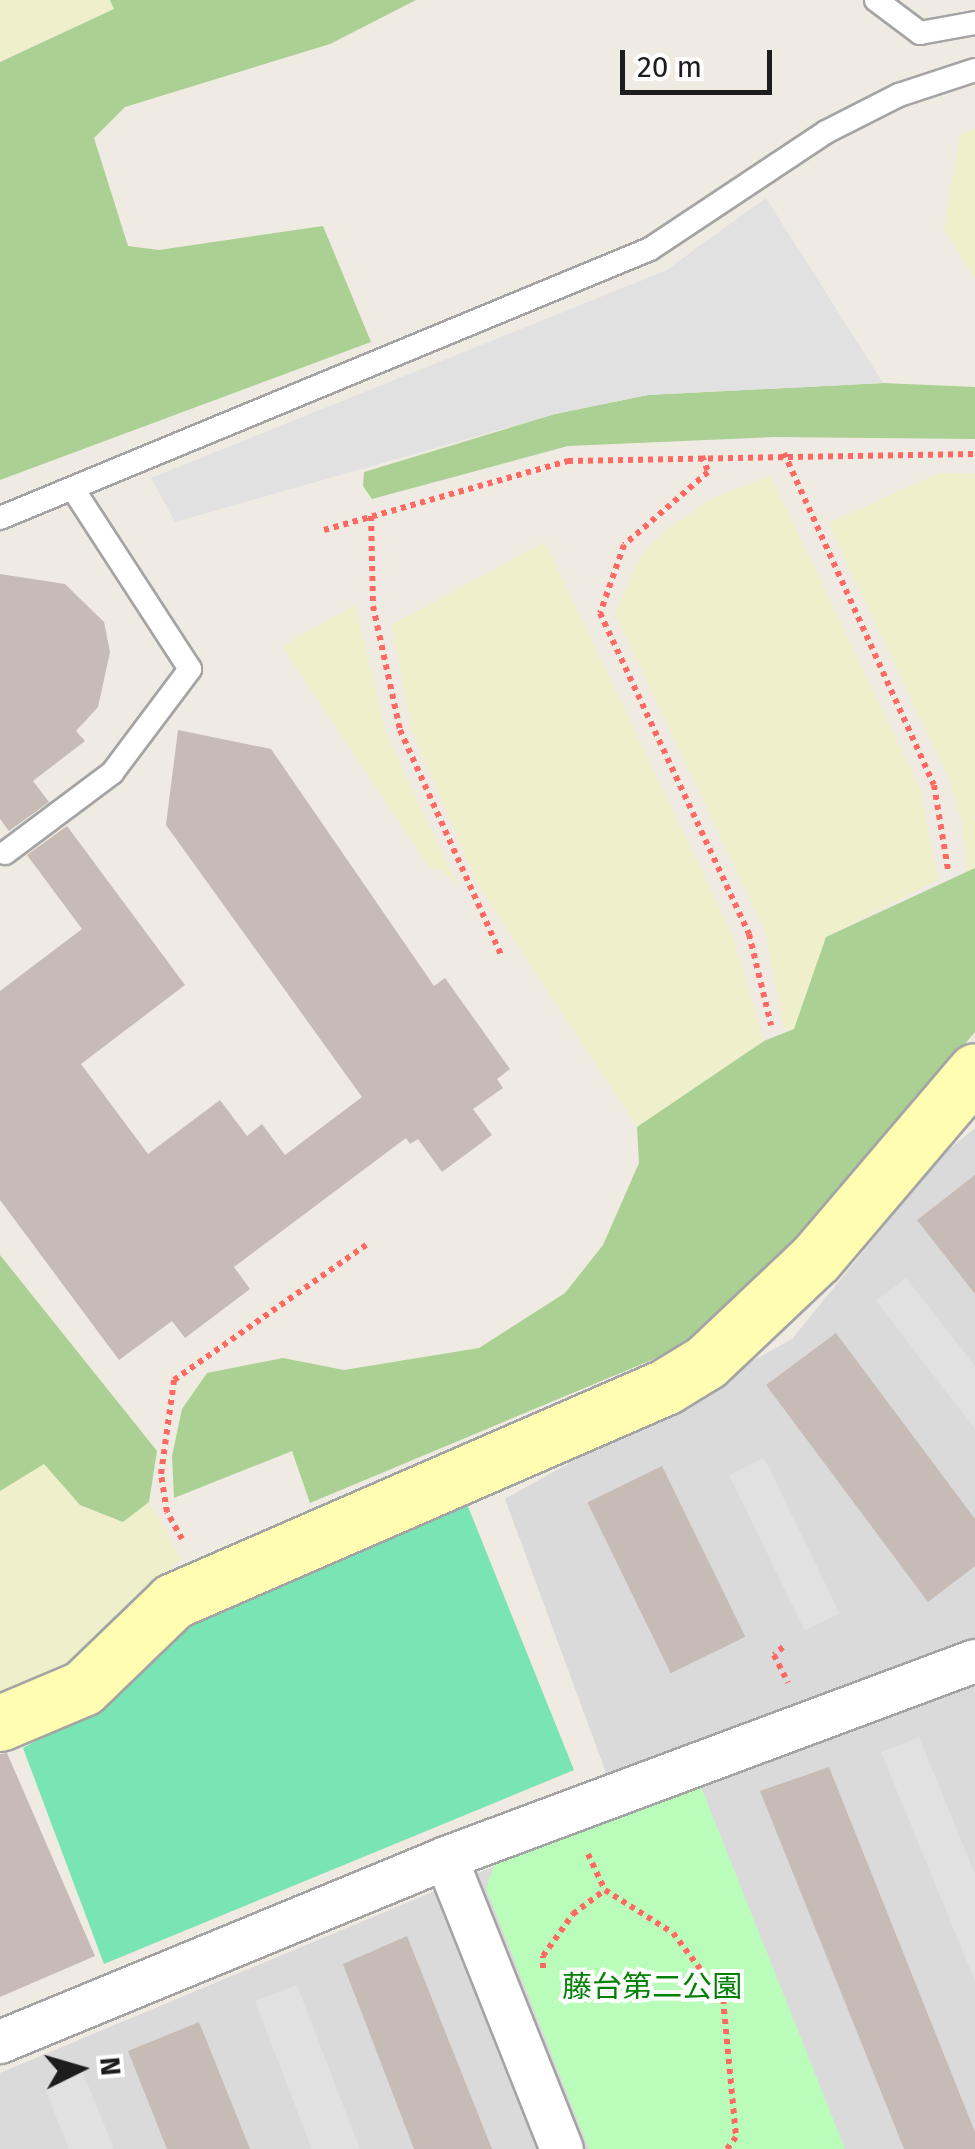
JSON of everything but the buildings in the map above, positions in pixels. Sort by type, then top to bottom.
[{"type":"street","points":[[0,1724],[83,1688],[173,1601],[665,1387],[706,1362],[816,1258],[975,1071]]},
{"type":"street","points":[[0,2042],[446,1858],[975,1661]]},
{"type":"street","points":[[446,1858],[562,2149]]},
{"type":"lane","points":[[876,0],[920,33],[975,23]]},
{"type":"lane","points":[[0,518],[650,249],[826,132],[900,95],[975,70]]},
{"type":"lane","points":[[5,853],[112,772],[190,669],[72,489]]},
{"type":"path","points":[[324,530],[568,461],[784,453],[975,454]]},
{"type":"path","points":[[784,453],[934,785],[948,870]]},
{"type":"path","points":[[702,456],[708,472],[624,545],[600,613],[749,934],[771,1025]]},
{"type":"path","points":[[371,516],[373,606],[400,730],[501,955]]},
{"type":"path","points":[[206,1586],[167,1512],[161,1474],[174,1380],[366,1245]]},
{"type":"path","points":[[585,1848],[605,1890],[673,1933],[723,1999],[736,2136],[727,2149]]},
{"type":"path","points":[[543,1974],[543,1956],[563,1928],[605,1890]]},
{"type":"shaded area","points":[[766,198],[883,383],[647,395],[555,414],[175,522],[151,478],[665,271]]},
{"type":"shaded area","points":[[975,1128],[975,2149],[0,2149],[0,2073],[621,1813],[505,1499],[792,1339],[942,1155]]},
{"type":"shaded area","points":[[906,1278],[975,1366],[975,1429],[876,1301]]},
{"type":"shaded area","points":[[764,1458],[840,1613],[805,1631],[729,1475]]},
{"type":"shaded area","points":[[919,1737],[975,1874],[975,1981],[881,1752]]},
{"type":"shaded area","points":[[297,1985],[360,2149],[312,2149],[255,2001]]},
{"type":"shaded area","points":[[82,2070],[114,2149],[69,2149],[44,2086]]},
{"type":"green space","points":[[0,0],[110,0],[115,9],[0,61]]},
{"type":"green space","points":[[110,0],[416,0],[330,44],[125,107],[94,138],[128,246],[159,250],[323,226],[371,342],[0,480],[0,62],[114,9]]},
{"type":"green space","points":[[975,129],[975,279],[944,229],[960,135]]},
{"type":"green space","points":[[883,383],[975,387],[975,439],[773,437],[568,446],[372,499],[363,486],[364,472],[555,414],[648,395]]},
{"type":"green space","points":[[940,473],[975,474],[975,868],[967,872],[962,822],[948,777],[828,523]]},
{"type":"green space","points":[[770,475],[920,788],[938,880],[826,937],[794,1029],[784,1029],[765,931],[615,614],[638,560],[661,534],[709,500]]},
{"type":"green space","points":[[545,542],[733,936],[764,1041],[637,1127],[477,883],[412,730],[391,625]]},
{"type":"green space","points":[[355,605],[387,735],[459,888],[443,870],[430,868],[282,646]]},
{"type":"green space","points":[[975,868],[975,1032],[745,1301],[697,1341],[310,1503],[292,1451],[174,1498],[172,1456],[182,1409],[207,1373],[283,1358],[344,1370],[479,1348],[565,1293],[603,1245],[639,1163],[637,1127],[764,1041],[794,1029],[826,937]]},
{"type":"green space","points":[[0,1255],[157,1451],[149,1502],[123,1522],[80,1505],[44,1464],[0,1491]]},
{"type":"green space","points":[[44,1464],[79,1505],[123,1522],[149,1502],[181,1559],[67,1672],[0,1697],[0,1491]]},
{"type":"green space","points":[[467,1504],[574,1770],[104,1964],[23,1748],[109,1702],[189,1615]]},
{"type":"green space","name":"藤台第二公園","points":[[699,1782],[845,2149],[589,2149],[486,1888],[495,1863]]}]
